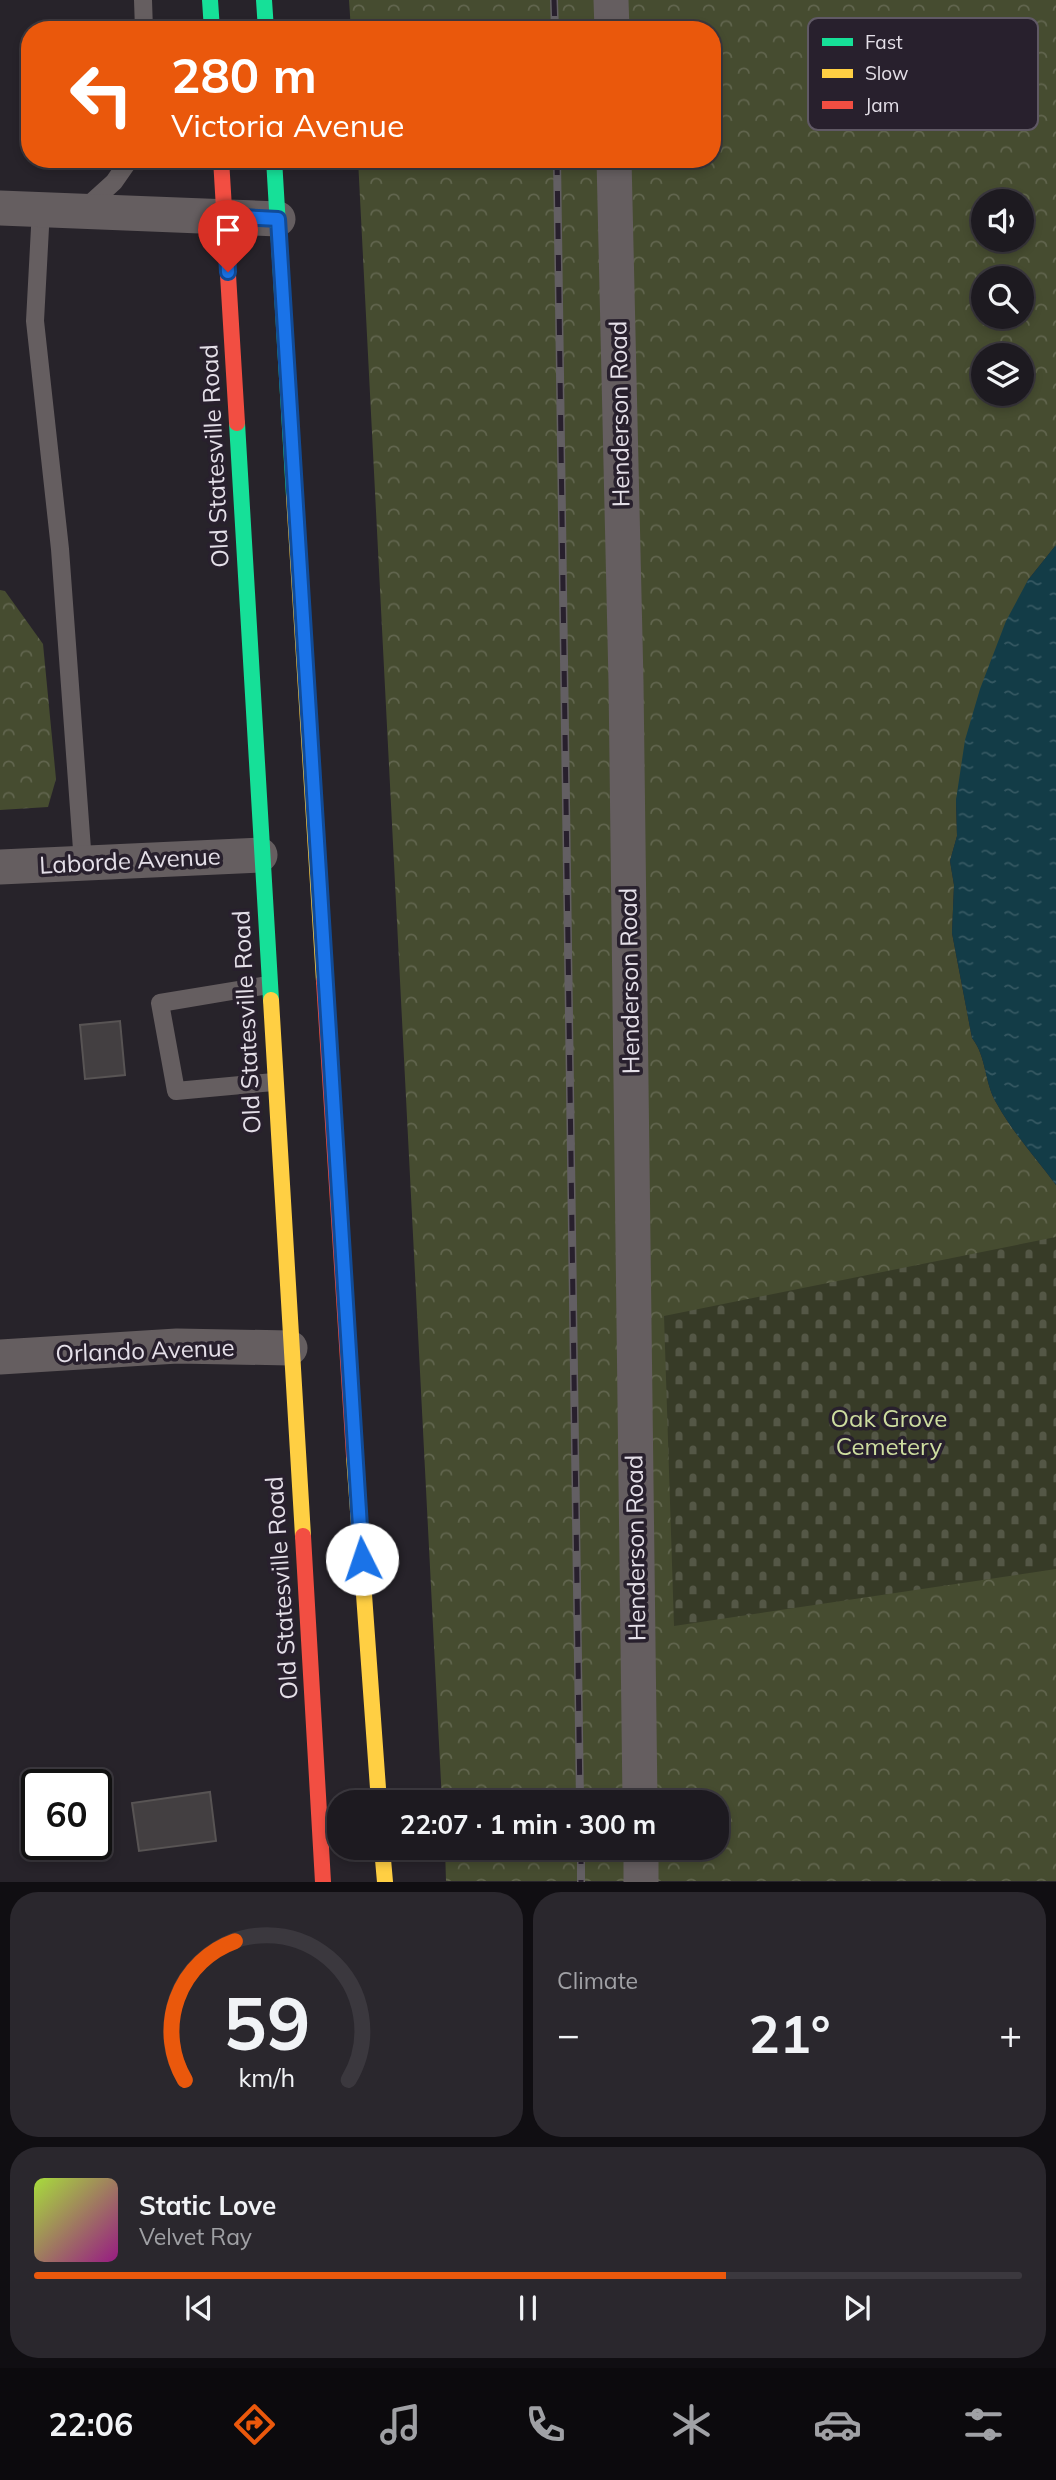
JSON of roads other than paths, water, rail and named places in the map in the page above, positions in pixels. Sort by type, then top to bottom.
[{"type":"main road","points":[[209,0],[211,21]]},
{"type":"main road","points":[[264,0],[265,21]]},
{"type":"main road","name":"Old Statesville Road","points":[[222,168],[260,855],[323,1881]]},
{"type":"main road","points":[[275,168],[346,1342],[378,1790]]},
{"type":"main road","points":[[383,1860],[385,1881]]},
{"type":"street","points":[[611,0],[612,21]]},
{"type":"street","name":"Henderson Road","points":[[614,168],[626,682],[640,1790]]},
{"type":"street","points":[[0,208],[278,219]]},
{"type":"street","name":"Laborde Avenue","points":[[0,867],[260,855]]},
{"type":"street","name":"Orlando Avenue","points":[[0,1357],[177,1346],[290,1348]]},
{"type":"street","points":[[641,1860],[641,1881]]},
{"type":"lane","points":[[143,0],[144,21]]},
{"type":"lane","points":[[82,211],[114,182],[124,168]]},
{"type":"lane","points":[[41,209],[35,321],[60,549],[83,863]]},
{"type":"lane","points":[[268,985],[160,1003],[176,1091],[274,1082]]},
{"type":"water","points":[[1056,545],[1056,1185],[1003,1115],[993,1096],[980,1053],[972,1038],[952,933],[954,885],[950,861],[957,836],[956,800],[965,740],[980,689],[1006,621],[1028,580]]},
{"type":"railway","points":[[554,0],[555,21]]},
{"type":"railway","points":[[557,168],[580,1790]]},
{"type":"railway","points":[[581,1860],[581,1882]]},
{"type":"park label","name":"Oak Grove Cemetery","points":[[889,1433]]}]
